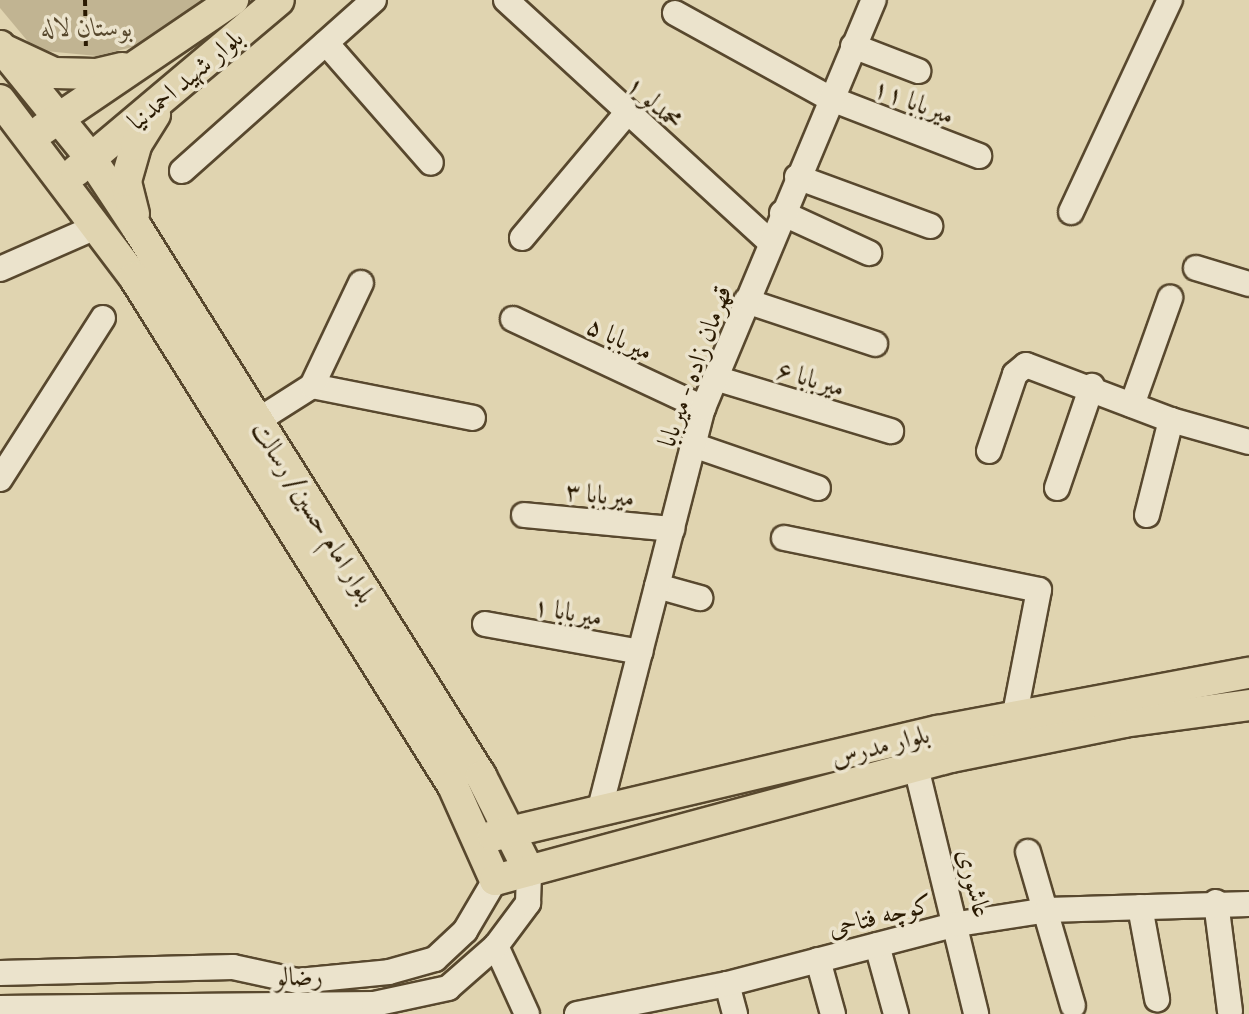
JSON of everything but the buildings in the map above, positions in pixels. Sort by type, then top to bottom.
[{"type":"main road","name":"بلوار شهید احمدنیا","points":[[29,141],[132,65],[233,0]]},
{"type":"main road","name":"بلوار شهید احمدنیا","points":[[64,183],[90,157],[279,0]]},
{"type":"main road","points":[[1,48],[54,73],[86,73],[132,65]]},
{"type":"main road","name":"بلوار امام حسین/ رسالت","points":[[1,48],[90,157],[137,228],[513,830],[529,871]]},
{"type":"main road","points":[[137,228],[126,181],[136,145],[163,99]]},
{"type":"main road","name":"بلوار امام حسین/ رسالت","points":[[0,100],[98,226],[453,786],[495,880]]},
{"type":"main road","name":"بلوار مدرس","points":[[479,841],[513,830],[599,812],[1017,729],[1245,669]]},
{"type":"main road","name":"بلوار مدرس","points":[[495,880],[916,767],[1017,729],[1249,705]]},
{"type":"street","points":[[182,171],[374,0]]},
{"type":"street","name":"محمدلو ۱","points":[[506,0],[626,114],[770,242]]},
{"type":"street","name":"قهرمان زاده - میربابا","points":[[599,812],[703,408],[829,98],[874,0]]},
{"type":"street","points":[[1071,212],[1170,0]]},
{"type":"street","name":"میربابا ۱۱","points":[[675,13],[829,98],[979,156]]},
{"type":"street","points":[[326,43],[431,163]]},
{"type":"street","points":[[853,46],[918,71]]},
{"type":"street","points":[[522,238],[626,114]]},
{"type":"street","points":[[797,177],[930,226]]},
{"type":"street","points":[[782,213],[869,253]]},
{"type":"street","points":[[0,269],[98,226]]},
{"type":"street","points":[[1196,268],[1249,284]]},
{"type":"street","points":[[257,421],[312,386],[361,283]]},
{"type":"street","points":[[1132,405],[1170,298]]},
{"type":"street","points":[[746,301],[875,344]]},
{"type":"street","points":[[0,479],[103,318]]},
{"type":"street","name":"میربابا ۵","points":[[513,319],[703,408]]},
{"type":"street","points":[[989,451],[1021,368],[1026,365],[1092,386],[1171,420],[1248,440]]},
{"type":"street","name":"میربابا ۶","points":[[715,378],[891,431]]},
{"type":"street","points":[[312,386],[473,418]]},
{"type":"street","points":[[1057,488],[1092,386]]},
{"type":"street","points":[[1147,515],[1171,420]]},
{"type":"street","points":[[693,445],[818,488]]},
{"type":"street","name":"میربابا ۳","points":[[524,515],[672,529]]},
{"type":"street","points":[[784,538],[1039,590],[1017,729]]},
{"type":"street","points":[[657,586],[700,598]]},
{"type":"street","name":"میربابا ۱","points":[[485,624],[640,652]]},
{"type":"street","name":"عاشوری","points":[[916,767],[958,924],[976,1014]]},
{"type":"street","points":[[1028,852],[1073,1006]]},
{"type":"street","name":"رضالو","points":[[3,1010],[242,1010],[374,1004],[448,988],[496,946],[528,903],[529,871]]},
{"type":"street","name":"رضالو","points":[[0,973],[233,967],[298,981],[389,972],[435,959],[465,931],[495,880]]},
{"type":"street","points":[[1216,902],[1230,1011]]},
{"type":"street","name":"کوچه فتاحی","points":[[577,1014],[636,1010],[958,924],[1047,910],[1216,902],[1249,904]]},
{"type":"street","points":[[1140,907],[1157,999]]},
{"type":"street","points":[[877,945],[896,1014]]},
{"type":"street","points":[[496,946],[527,1014]]},
{"type":"street","points":[[818,960],[833,1014]]},
{"type":"street","points":[[727,984],[735,1014]]},
{"type":"path","points":[[85,0],[86,73]]},
{"type":"green space","name":"بوستان لاله","points":[[0,0],[211,0],[144,44],[97,56],[35,50],[0,8]]}]
